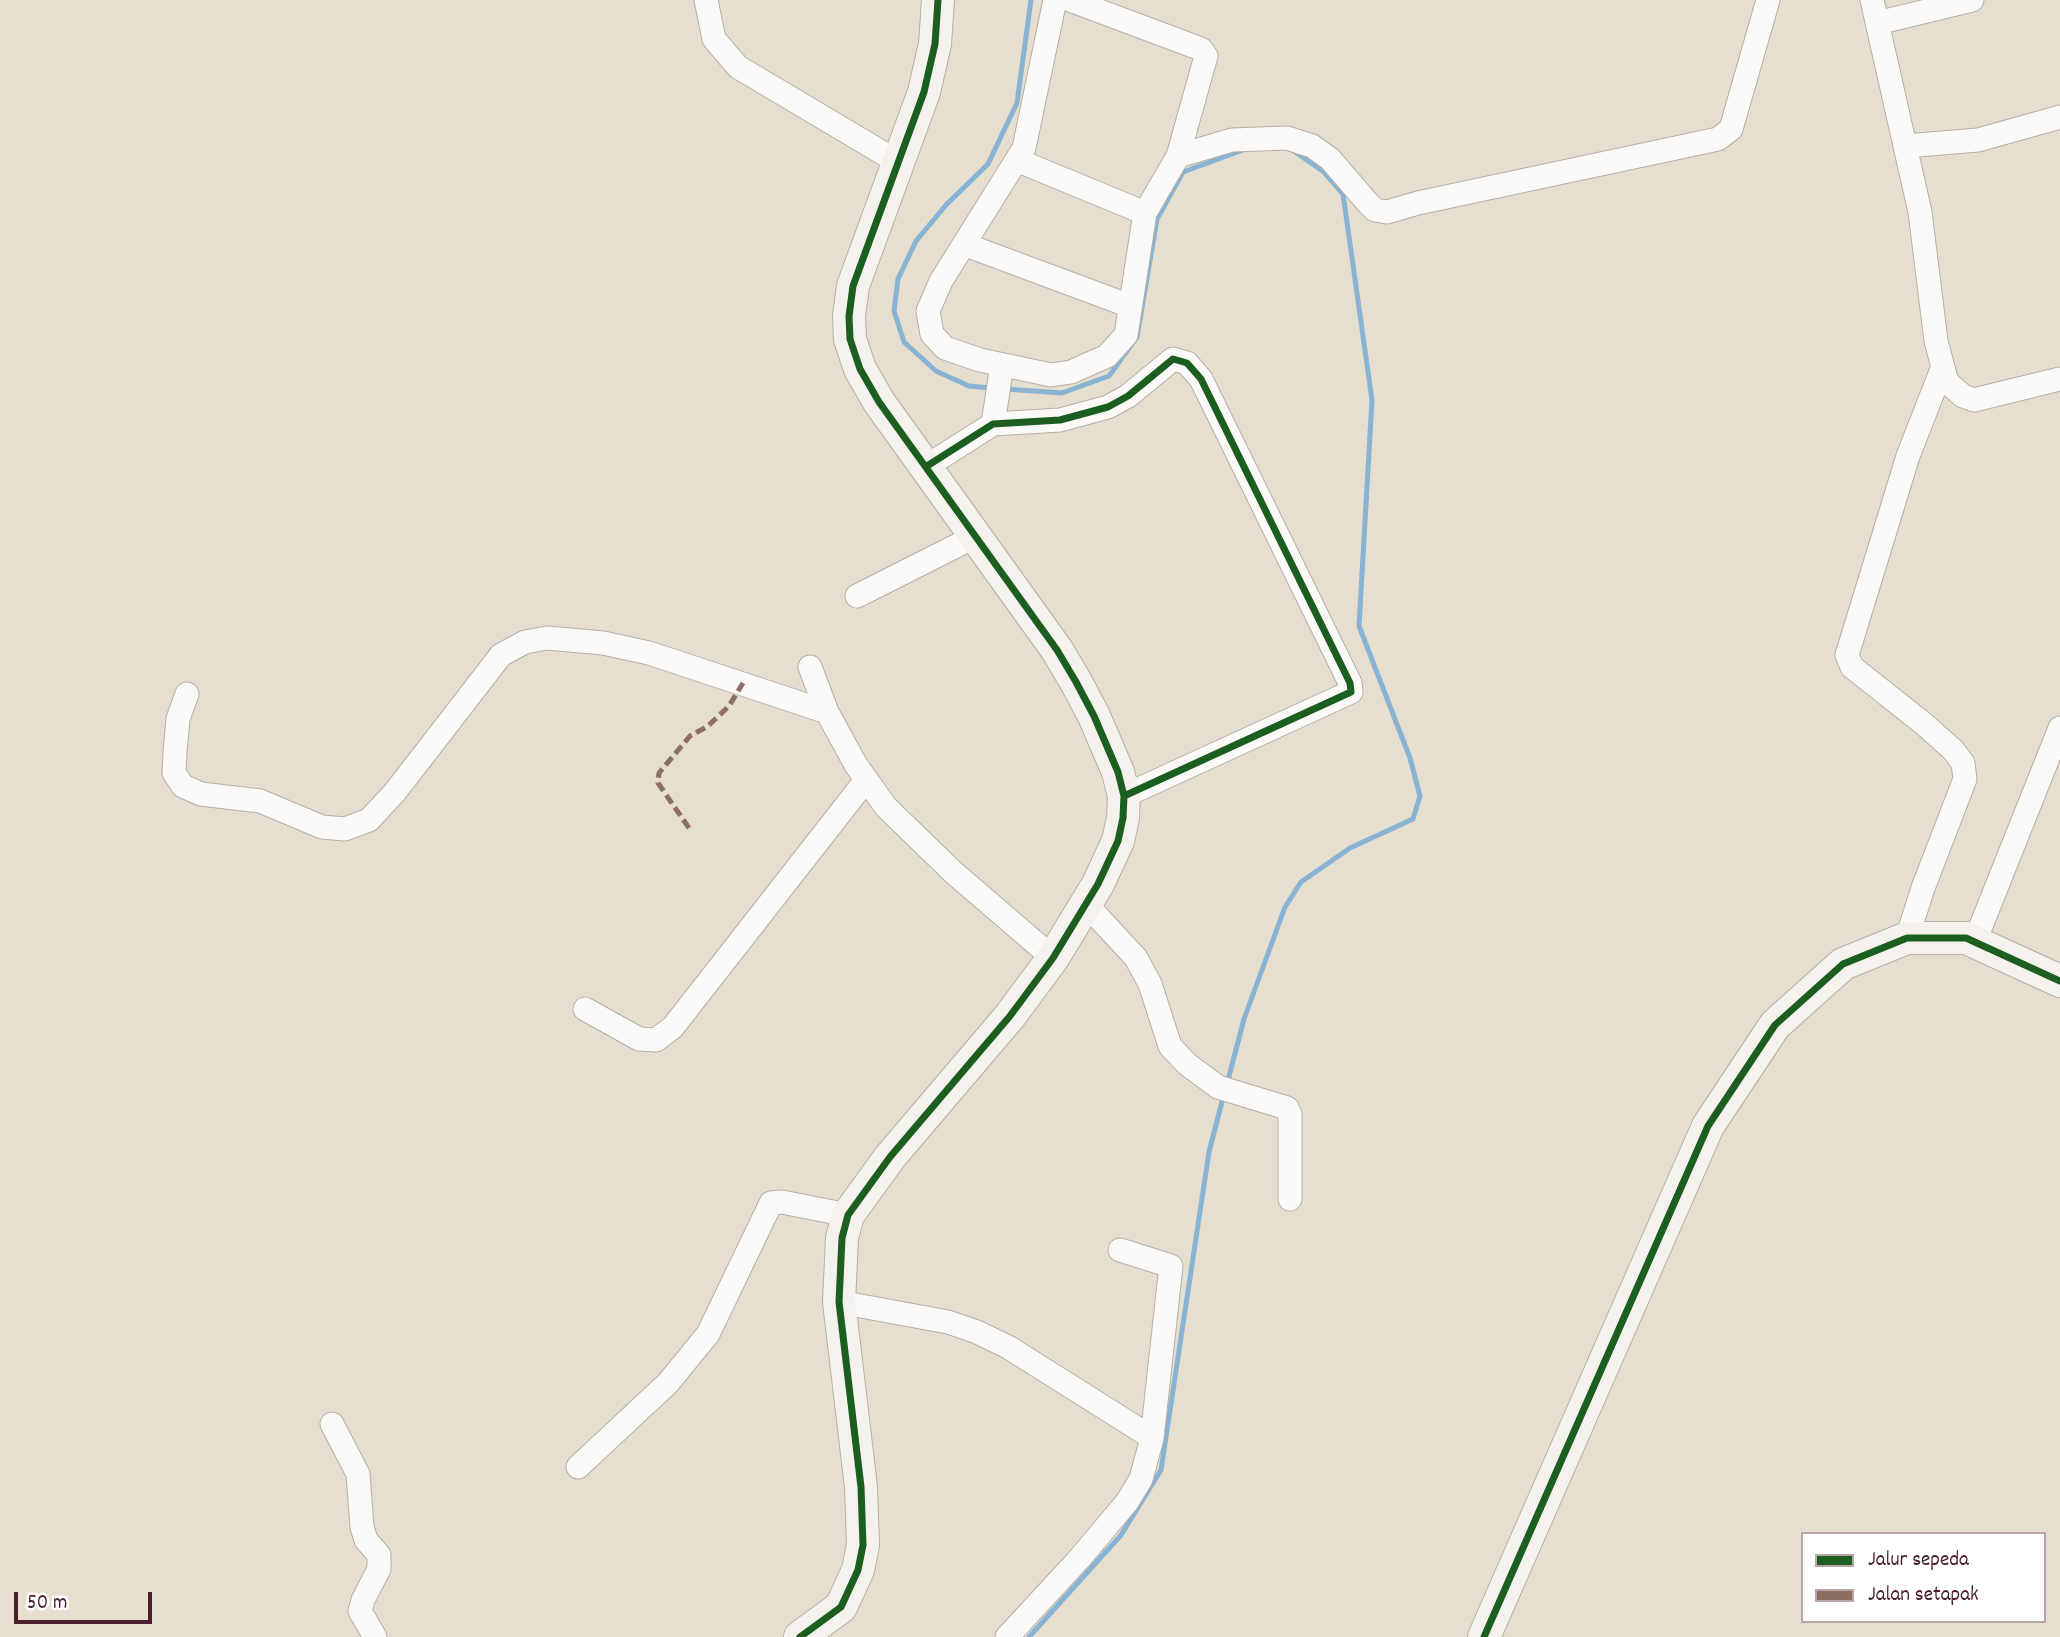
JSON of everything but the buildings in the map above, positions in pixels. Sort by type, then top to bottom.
[{"type":"street","points":[[706,0],[714,39],[738,67],[898,162]]},
{"type":"street","points":[[800,1637],[841,1608],[858,1570],[863,1545],[861,1487],[839,1302],[842,1238],[848,1214],[890,1157],[1010,1016],[1053,958],[1086,904],[1118,841],[1124,796],[1108,746],[1058,650],[878,402],[860,369],[850,339],[849,316],[853,286],[930,68],[937,0]]},
{"type":"street","points":[[1055,0],[1035,107],[1019,161],[931,298],[928,324],[945,348],[1002,365],[1051,375],[1091,364],[1107,356],[1126,335],[1145,213],[1178,156],[1205,51],[1070,0]]},
{"type":"street","points":[[1178,156],[1232,140],[1287,138],[1312,146],[1330,159],[1367,202],[1376,210],[1387,212],[1418,203],[1718,139],[1731,129],[1769,0]]},
{"type":"street","points":[[1872,0],[1924,236],[1942,369],[1954,390],[1974,400],[2060,379]]},
{"type":"street","points":[[1877,23],[1972,0]]},
{"type":"street","points":[[1905,146],[1987,138],[2060,117]]},
{"type":"street","points":[[1019,161],[1145,213]]},
{"type":"street","points":[[966,245],[1130,306]]},
{"type":"street","points":[[927,466],[993,420],[1060,420],[1108,407],[1128,397],[1173,359],[1187,363],[1201,379],[1350,682],[1351,692],[1124,796]]},
{"type":"street","points":[[993,420],[1002,365]]},
{"type":"street","points":[[1907,938],[1965,779],[1963,763],[1954,750],[1924,724],[1852,667],[1847,655],[1908,456],[1942,369]]},
{"type":"street","points":[[857,596],[976,536]]},
{"type":"street","points":[[187,694],[178,719],[174,773],[183,786],[201,794],[260,801],[322,827],[345,829],[369,820],[395,792],[501,655],[525,642],[547,638],[603,643],[649,653],[827,712]]},
{"type":"street","points":[[810,667],[827,712],[866,780],[911,834],[1053,958]]},
{"type":"street","points":[[1975,941],[2060,728]]},
{"type":"street","points":[[585,1009],[639,1039],[656,1040],[673,1027],[866,780]]},
{"type":"street","points":[[1086,904],[1136,958],[1150,984],[1170,1046],[1186,1064],[1218,1087],[1279,1105],[1290,1114],[1290,1199]]},
{"type":"street","points":[[1484,1637],[1605,1356],[1716,1111],[1766,1035],[1784,1015],[1843,964],[1907,938],[1975,941],[2060,981]]},
{"type":"street","points":[[578,1467],[668,1383],[708,1334],[771,1203],[782,1202],[848,1214]]},
{"type":"street","points":[[1007,1637],[1127,1502],[1141,1479],[1151,1437],[1171,1266],[1120,1250]]},
{"type":"street","points":[[839,1302],[948,1322],[977,1332],[1008,1347],[1151,1437]]},
{"type":"street","points":[[332,1424],[359,1474],[362,1527],[366,1540],[379,1555],[379,1569],[360,1611],[375,1637]]},
{"type":"waterway","points":[[991,388],[969,386],[936,371],[904,342],[894,311],[898,279],[916,241],[946,205],[988,164],[1017,103],[1031,0]]},
{"type":"waterway","points":[[1227,1084],[1244,1019],[1285,907],[1301,882],[1350,848],[1413,819],[1420,796],[1410,758],[1359,626],[1372,400],[1343,194],[1324,172],[1291,149]]},
{"type":"waterway","points":[[1005,389],[1062,393],[1109,376],[1137,337],[1157,219],[1183,172],[1243,150]]},
{"type":"waterway","points":[[1029,1637],[1121,1535],[1161,1470],[1209,1152],[1224,1094]]},
{"type":"marked path","points":[[689,828],[658,783],[659,773],[690,736],[708,726],[729,706],[743,683]]},
{"type":"cycle path","points":[[800,1637],[841,1607],[858,1570],[863,1545],[861,1487],[839,1302],[842,1238],[848,1215],[890,1157],[1010,1016],[1053,958],[1098,884],[1118,841],[1123,818],[1124,796],[1118,772],[1076,682],[1057,650],[879,402],[860,369],[850,339],[849,316],[853,286],[924,92],[935,44],[938,0]]},
{"type":"cycle path","points":[[927,466],[993,424],[1060,420],[1108,407],[1128,396],[1173,359],[1187,363],[1201,379],[1350,683],[1351,692],[1124,796]]},
{"type":"cycle path","points":[[1484,1637],[1708,1126],[1775,1025],[1843,964],[1907,938],[1966,938],[2060,981]]}]
